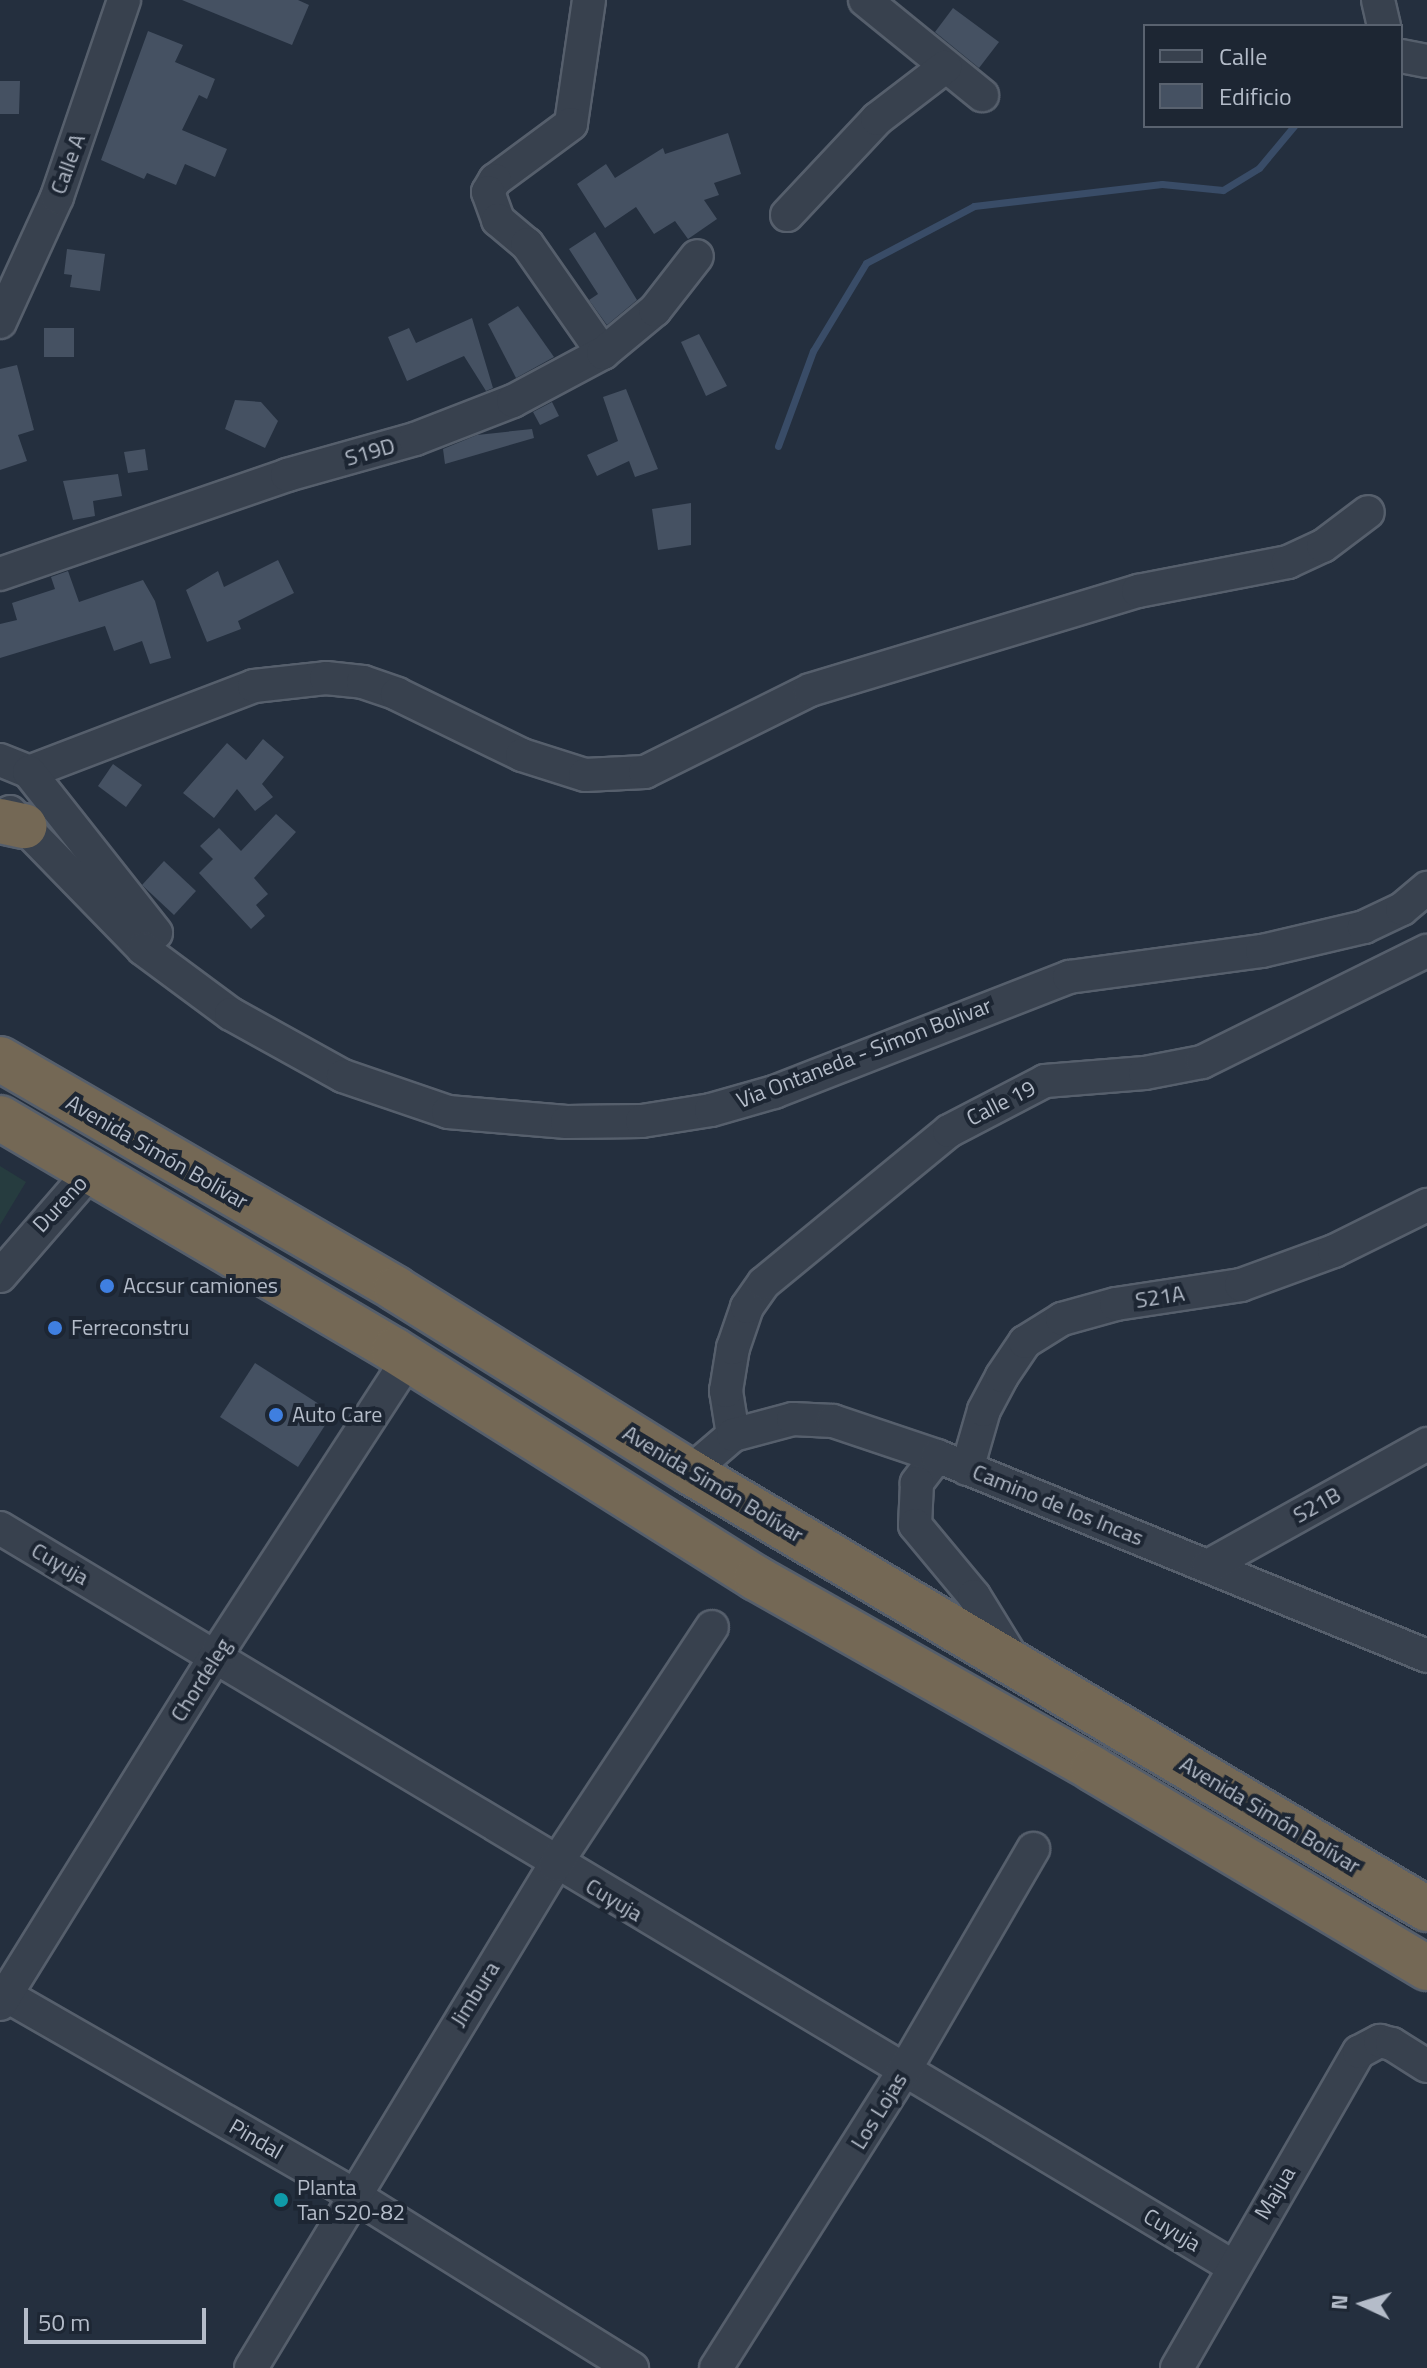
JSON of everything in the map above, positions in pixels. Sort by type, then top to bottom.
[{"type":"highway","name":"Avenida Simón Bolívar","points":[[0,1059],[396,1289],[690,1472],[1014,1661],[1427,1909]]},
{"type":"highway","points":[[0,1118],[408,1359],[756,1578],[1427,1968]]},
{"type":"street","name":"Calle A","points":[[0,322],[57,197],[124,0]]},
{"type":"street","points":[[589,0],[571,124],[495,180],[488,192],[498,220],[527,244],[603,353]]},
{"type":"street","points":[[865,0],[982,95]]},
{"type":"street","points":[[1378,0],[1384,24]]},
{"type":"street","points":[[1403,56],[1427,61]]},
{"type":"street","points":[[787,215],[877,119],[945,67]]},
{"type":"street","name":"S19D","points":[[0,574],[287,475],[415,439],[513,401],[603,353],[655,310],[697,256]]},
{"type":"street","points":[[184,979],[177,957],[14,766],[254,686],[326,678],[363,682],[397,694],[522,755],[585,775],[645,772],[810,690],[1138,591],[1288,562],[1323,546],[1368,512]]},
{"type":"street","name":"Via Ontaneda - Simon Bolivar","points":[[5,812],[143,949],[231,1014],[343,1076],[420,1104],[485,1118],[642,1121],[774,1092],[1069,977],[1262,951],[1364,927],[1402,909],[1427,888]]},
{"type":"street","name":"Calle 19","points":[[733,1435],[726,1391],[733,1348],[747,1307],[764,1283],[949,1131],[1045,1081],[1145,1073],[1202,1062],[1427,951]]},
{"type":"street","name":"Dureno","points":[[0,1276],[91,1171]]},
{"type":"street","name":"S21A","points":[[967,1469],[984,1410],[1002,1376],[1025,1342],[1062,1319],[1116,1304],[1241,1285],[1334,1251],[1427,1205]]},
{"type":"street","name":"Chordeleg","points":[[2,1997],[216,1655],[408,1359]]},
{"type":"street","name":"Camino de los Incas","points":[[690,1472],[733,1435],[793,1419],[833,1421],[937,1456],[1427,1656]]},
{"type":"street","name":"S21B","points":[[1208,1566],[1427,1444]]},
{"type":"street","points":[[937,1456],[917,1483],[915,1525],[974,1596],[1014,1661]]},
{"type":"street","name":"Cuyuja","points":[[0,1528],[216,1655],[555,1865],[1232,2266]]},
{"type":"street","name":"Jimbura","points":[[251,2368],[352,2194],[555,1865],[712,1627]]},
{"type":"street","name":"Los Lojas","points":[[716,2368],[904,2071],[1033,1849]]},
{"type":"street","name":"Pindal","points":[[2,1997],[352,2194],[632,2368]]},
{"type":"street","name":"Majua","points":[[1179,2367],[1232,2266],[1359,2052],[1380,2041],[1392,2044],[1427,2066]]},
{"type":"green space","points":[[0,1166],[26,1182],[0,1225]]},
{"type":"building","points":[[182,0],[298,0],[309,5],[292,45]]},
{"type":"building","points":[[953,8],[999,42],[979,68],[935,32]]},
{"type":"building","points":[[148,31],[183,45],[175,62],[215,79],[207,99],[199,95],[182,130],[227,149],[215,177],[185,164],[176,185],[147,173],[144,179],[101,160]]},
{"type":"building","points":[[0,81],[20,81],[19,114],[0,114]]},
{"type":"building","points":[[728,133],[741,174],[714,183],[719,195],[704,200],[717,219],[688,239],[675,221],[654,234],[636,207],[605,228],[577,184],[606,164],[615,178],[663,148],[665,154]]},
{"type":"building","points":[[595,232],[637,300],[607,325],[589,300],[598,294],[569,249]]},
{"type":"building","points":[[67,249],[105,254],[100,291],[70,287],[72,275],[64,274]]},
{"type":"building","points":[[518,306],[554,357],[516,378],[488,324]]},
{"type":"building","points":[[472,318],[493,388],[486,391],[464,356],[407,381],[388,337],[409,328],[416,343]]},
{"type":"building","points":[[44,328],[74,328],[74,357],[44,357]]},
{"type":"building","points":[[699,334],[727,386],[706,396],[681,342]]},
{"type":"building","points":[[17,365],[34,430],[18,435],[27,461],[0,470],[0,369]]},
{"type":"building","points":[[626,389],[658,469],[635,477],[629,461],[597,476],[587,455],[618,441],[603,397]]},
{"type":"building","points":[[235,400],[261,402],[278,421],[265,448],[225,429]]},
{"type":"building","points":[[552,402],[559,416],[540,425],[533,412]]},
{"type":"building","points":[[532,429],[534,438],[445,464],[443,449],[477,435]]},
{"type":"building","points":[[145,449],[148,470],[128,473],[124,452]]},
{"type":"building","points":[[118,474],[122,496],[93,501],[95,516],[73,520],[63,481]]},
{"type":"building","points":[[691,503],[691,545],[658,550],[652,509]]},
{"type":"building","points":[[278,560],[294,593],[238,621],[241,629],[207,642],[186,590],[218,571],[224,587]]},
{"type":"building","points":[[68,571],[79,602],[143,580],[155,601],[171,658],[150,664],[142,641],[114,651],[105,626],[0,658],[0,624],[17,620],[12,603],[55,589],[51,577]]},
{"type":"building","points":[[263,739],[284,757],[262,784],[273,797],[255,811],[237,789],[214,818],[183,793],[227,743],[246,760]]},
{"type":"building","points":[[113,764],[142,785],[126,807],[98,786]]},
{"type":"building","points":[[276,814],[296,832],[254,878],[268,894],[256,905],[265,916],[251,929],[199,873],[213,859],[200,846],[219,828],[241,851]]},
{"type":"building","points":[[164,861],[196,891],[174,915],[142,885]]},
{"type":"building","name":"Auto Care","points":[[255,1363],[333,1413],[298,1467],[220,1417]]},
{"type":"waterway","points":[[778,446],[813,351],[866,263],[974,206],[1162,184],[1223,190],[1259,168],[1292,128]]},
{"type":"place","name":"Accsur camiones","points":[[107,1286]]},
{"type":"place","name":"Ferreconstru","points":[[55,1328]]},
{"type":"place","name":"Auto Care","points":[[276,1415]]},
{"type":"place","name":"Planta Tan S20-82","points":[[281,2200]]}]
